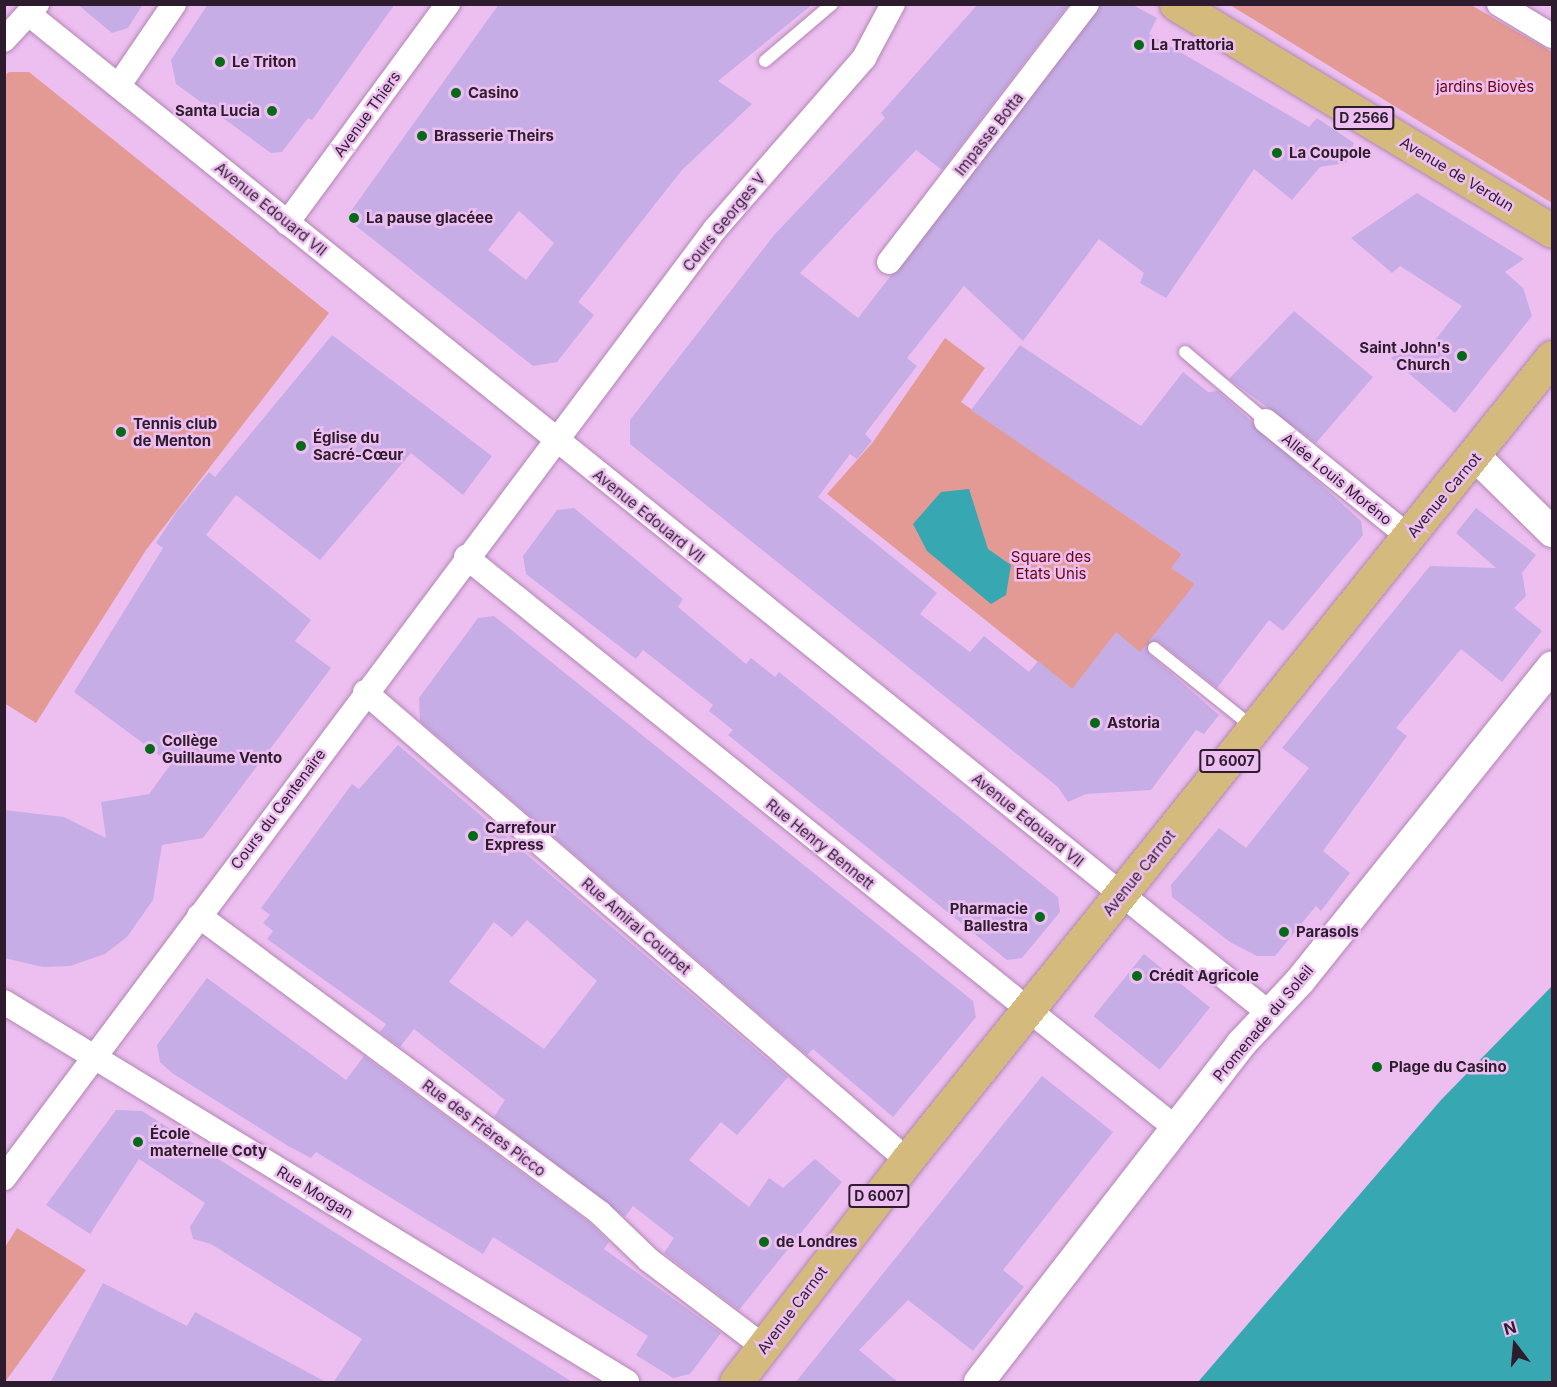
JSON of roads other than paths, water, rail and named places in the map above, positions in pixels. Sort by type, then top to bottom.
[{"type":"main road","name":"Avenue de Verdun","points":[[1176,4],[1552,231]]},
{"type":"main road","name":"Avenue Carnot","points":[[736,1383],[907,1160],[1409,537],[1476,458],[1550,362]]},
{"type":"street","points":[[119,84],[174,4]]},
{"type":"street","name":"Avenue Thiers","points":[[287,223],[448,4]]},
{"type":"street","name":"Cours Georges V","points":[[555,441],[715,229],[864,58],[893,4]]},
{"type":"street","name":"Impasse Botta","points":[[889,262],[1087,4]]},
{"type":"street","points":[[1499,4],[1552,36]]},
{"type":"street","points":[[4,40],[34,10]]},
{"type":"street","name":"Avenue Edouard VII","points":[[34,10],[119,84],[287,223],[555,441],[1269,1014]]},
{"type":"street","name":"Allée Louis Moréno","points":[[1266,421],[1409,537]]},
{"type":"street","name":"Cours du Centenaire","points":[[4,1178],[365,692],[555,441]]},
{"type":"street","points":[[1476,458],[1552,532]]},
{"type":"street","name":"Rue Henry Bennett","points":[[466,557],[1027,1013],[1177,1129]]},
{"type":"street","name":"Promenade du Soleil","points":[[980,1383],[1177,1129],[1552,667]]},
{"type":"street","name":"Rue Amiral Courbet","points":[[365,692],[907,1160]]},
{"type":"street","name":"Rue des Frères Picco","points":[[199,916],[600,1213],[649,1260],[764,1347]]},
{"type":"street","name":"Rue Morgan","points":[[4,1002],[627,1383]]},
{"type":"lane","points":[[765,61],[832,4]]},
{"type":"lane","points":[[1185,352],[1266,421]]},
{"type":"lane","points":[[1154,648],[1255,729]]},
{"type":"place","name":"La Trattoria","points":[[1139,45]]},
{"type":"place","name":"Le Triton","points":[[220,62]]},
{"type":"place","name":"Casino","points":[[456,93]]},
{"type":"place","name":"Santa Lucia","points":[[272,111]]},
{"type":"place","name":"Brasserie Theirs","points":[[422,136]]},
{"type":"place","name":"La Coupole","points":[[1277,153]]},
{"type":"place","name":"La pause glacéee","points":[[354,218]]},
{"type":"place","name":"Saint John's Church","points":[[1462,356]]},
{"type":"place","name":"Tennis club de Menton","points":[[121,432]]},
{"type":"place","name":"Église du Sacré-Cœur","points":[[301,446]]},
{"type":"place","name":"Astoria","points":[[1095,723]]},
{"type":"place","name":"Collège Guillaume Vento","points":[[150,749]]},
{"type":"place","name":"Carrefour Express","points":[[473,836]]},
{"type":"place","name":"Pharmacie Ballestra","points":[[1040,917]]},
{"type":"place","name":"Parasols","points":[[1284,932]]},
{"type":"place","name":"Crédit Agricole","points":[[1137,976]]},
{"type":"place","name":"Plage du Casino","points":[[1377,1067]]},
{"type":"place","name":"École maternelle Coty","points":[[138,1142]]},
{"type":"place","name":"de Londres","points":[[764,1242]]},
{"type":"park label","name":"jardins Biovès","points":[[1485,87]]},
{"type":"park label","name":"Square des Etats Unis","points":[[1051,564]]}]
